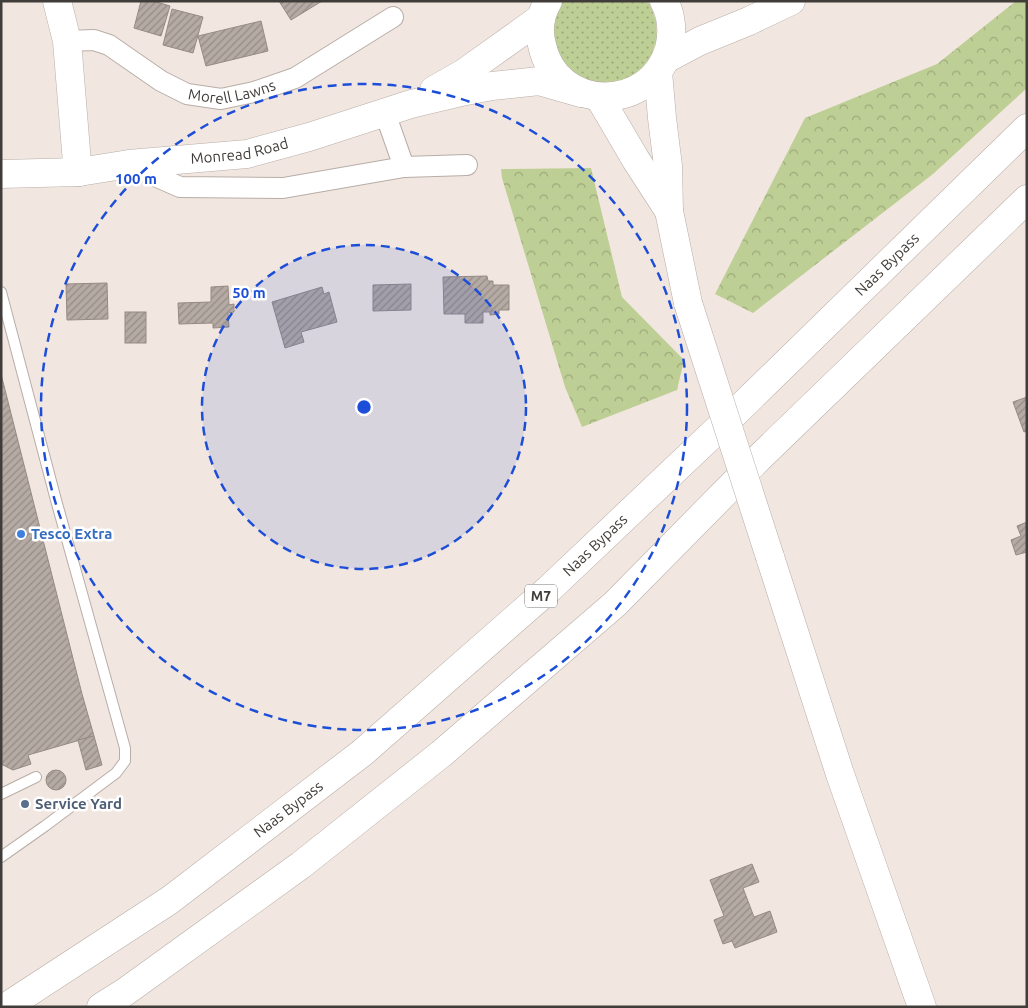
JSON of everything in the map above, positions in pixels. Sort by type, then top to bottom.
[{"type":"main road","points":[[57,1],[67,40],[79,172]]},
{"type":"main road","points":[[664,1],[671,22],[671,41],[662,65],[662,118],[668,166],[669,211],[688,303],[840,774],[922,1007]]},
{"type":"main road","name":"Monread Road","points":[[1,174],[79,172],[128,164],[247,154],[309,137],[411,104],[484,88],[539,82],[590,95],[622,96],[642,87],[662,65],[700,40],[749,21],[791,1]]},
{"type":"main road","points":[[544,10],[540,36],[544,54],[552,71],[565,84],[590,95],[669,211]]},
{"type":"main road","name":"Monread Road","points":[[411,104],[464,73],[544,10]]},
{"type":"main road","name":"Naas Bypass","points":[[6,1007],[170,900],[362,752],[550,589],[740,408],[1027,128]]},
{"type":"main road","points":[[101,1007],[125,992],[309,859],[441,754],[615,604],[760,457],[1027,200]]},
{"type":"street","name":"Morell Lawns","points":[[67,40],[94,40],[109,45],[161,80],[188,94],[220,99],[254,92],[295,78],[393,17]]},
{"type":"street","points":[[386,113],[404,167]]},
{"type":"street","points":[[128,164],[180,187],[283,188],[404,167],[467,164]]},
{"type":"lane","points":[[1,292],[56,500],[125,748],[124,761],[116,773],[1,858]]},
{"type":"lane","points":[[1,794],[36,777]]},
{"type":"green space","points":[[562,1],[647,1],[650,4],[656,21],[657,38],[652,54],[643,68],[629,78],[613,84],[596,84],[566,69],[552,38],[553,21]]},
{"type":"green space","points":[[1016,1],[1027,1],[1027,88],[933,174],[753,313],[715,294],[805,118],[937,64]]},
{"type":"green space","points":[[591,168],[622,297],[684,360],[677,390],[582,427],[565,387],[502,178],[501,169]]},
{"type":"building","points":[[141,1],[153,1],[170,6],[161,36],[134,28]]},
{"type":"building","points":[[279,1],[322,1],[291,20]]},
{"type":"building","points":[[172,9],[203,17],[193,53],[163,45]]},
{"type":"building","points":[[261,21],[268,51],[206,66],[198,36]]},
{"type":"building","points":[[487,276],[488,281],[493,281],[493,285],[509,285],[509,310],[499,310],[499,314],[490,315],[490,312],[483,312],[483,323],[465,323],[465,314],[444,314],[443,277]]},
{"type":"building","points":[[107,283],[108,319],[67,320],[66,284]]},
{"type":"building","points":[[411,284],[411,310],[373,311],[373,285]]},
{"type":"building","points":[[228,286],[229,305],[234,304],[234,312],[228,313],[229,327],[213,328],[213,323],[179,324],[178,303],[211,302],[211,287]]},
{"type":"building","points":[[322,287],[324,294],[329,292],[337,322],[301,332],[304,342],[285,348],[272,302]]},
{"type":"building","points":[[125,312],[146,312],[146,343],[125,343]]},
{"type":"building","name":"Tesco Extra","points":[[1,374],[94,736],[28,755],[31,764],[13,770],[1,764]]},
{"type":"building","points":[[1027,397],[1027,431],[1024,432],[1013,402]]},
{"type":"building","points":[[1027,522],[1027,552],[1016,555],[1011,540],[1021,536],[1017,526]]},
{"type":"building","points":[[94,736],[102,765],[86,770],[78,740]]},
{"type":"building","points":[[56,770],[63,773],[66,780],[63,787],[56,790],[49,787],[46,780],[49,773]]},
{"type":"building","points":[[752,864],[759,882],[743,888],[754,917],[770,911],[777,932],[735,948],[732,941],[723,944],[714,920],[724,916],[710,880]]},
{"type":"place","name":"Tesco Extra","points":[[21,534]]},
{"type":"place","name":"Service Yard","points":[[25,804]]}]
